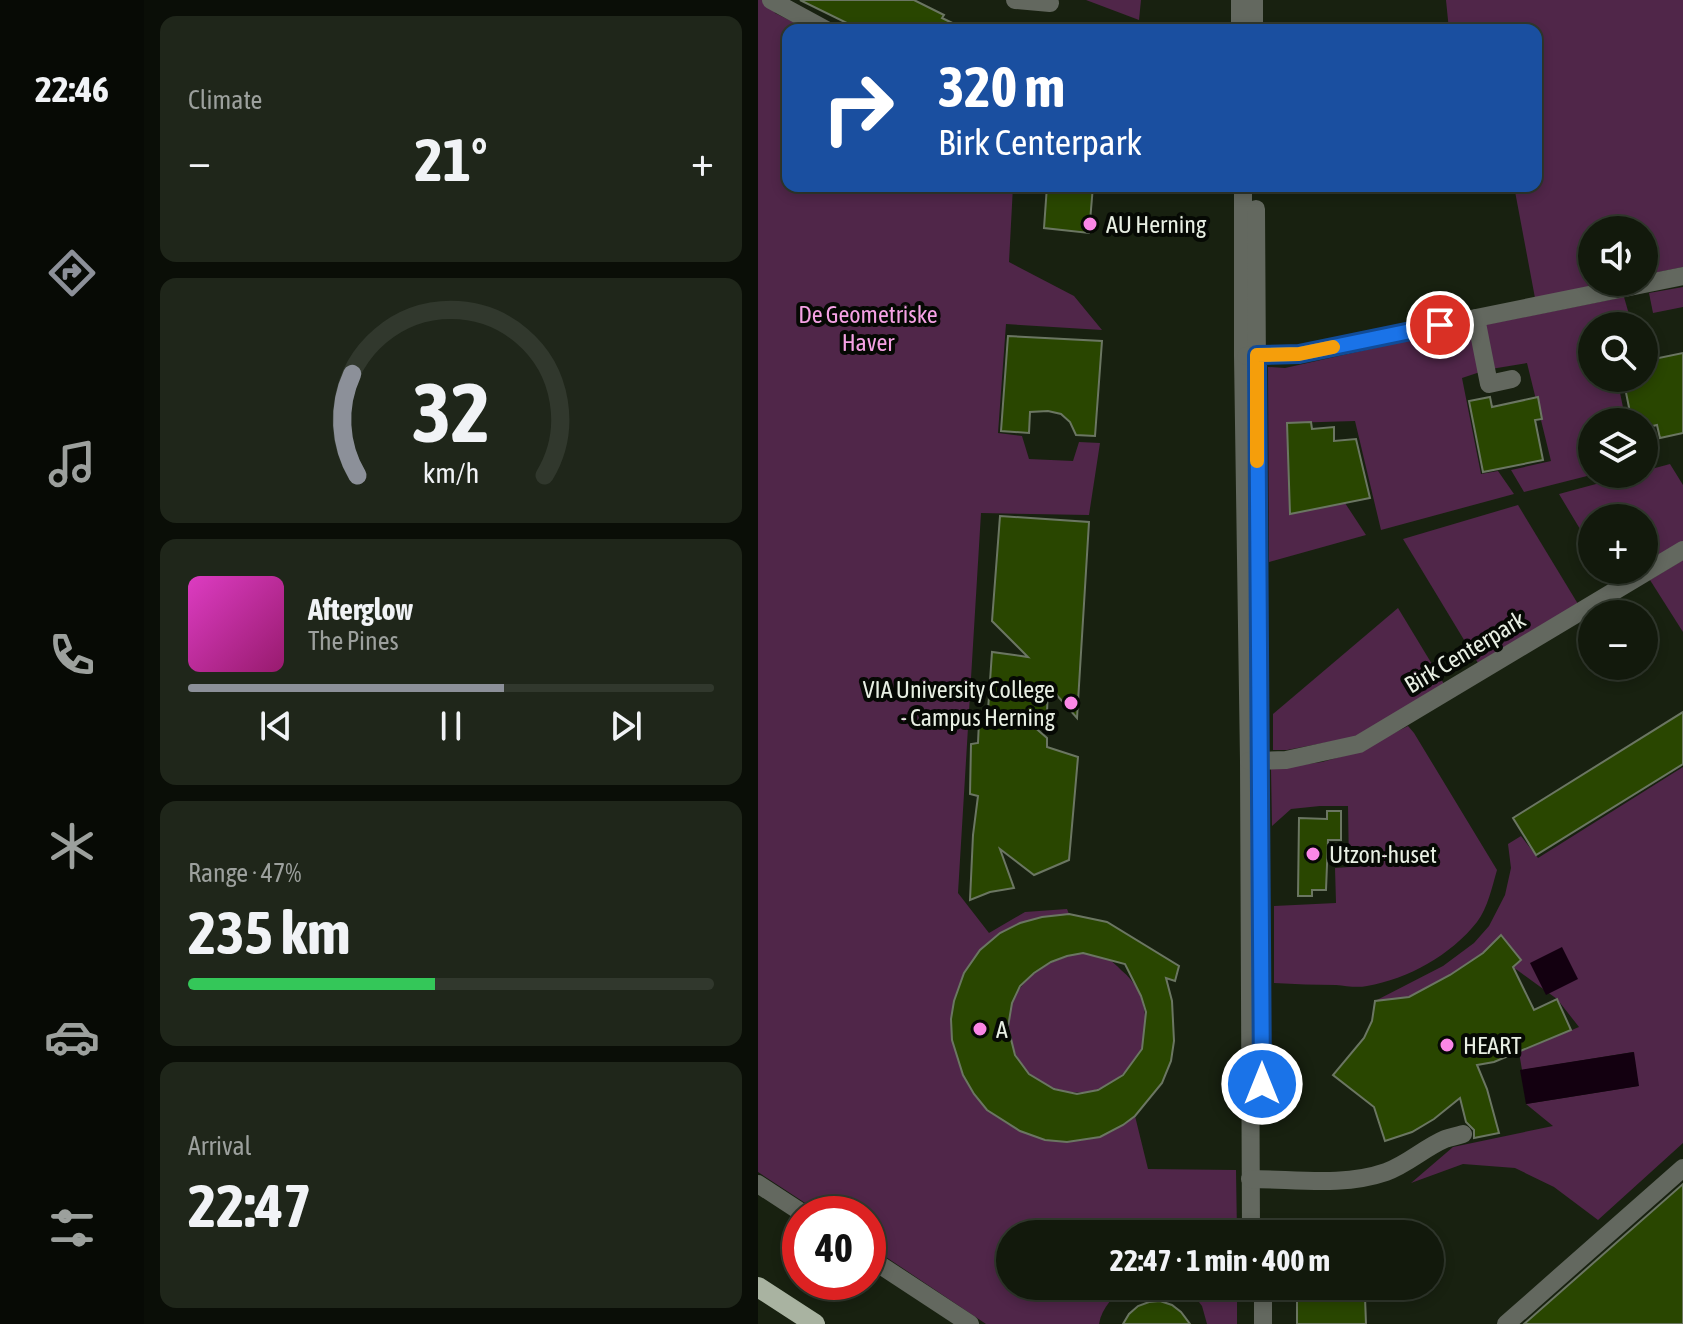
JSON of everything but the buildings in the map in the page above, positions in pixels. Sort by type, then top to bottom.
[{"type":"main road","points":[[758,1287],[815,1324]]},
{"type":"street","points":[[771,0],[815,24]]},
{"type":"street","points":[[1015,0],[1050,3]]},
{"type":"street","points":[[1240,0],[1240,24]]},
{"type":"street","points":[[1254,0],[1254,24]]},
{"type":"street","points":[[1243,192],[1250,356],[1254,760],[1256,1179],[1252,1220]]},
{"type":"street","points":[[1250,356],[1255,192]]},
{"type":"street","points":[[1250,356],[1299,354],[1683,276]]},
{"type":"street","points":[[1476,318],[1489,384],[1512,379]]},
{"type":"street","name":"Birk Centerpark","points":[[1254,760],[1286,760],[1359,744],[1683,550]]},
{"type":"street","points":[[1256,1179],[1315,1181],[1383,1173],[1406,1164],[1446,1138],[1463,1134]]},
{"type":"street","points":[[1506,1324],[1683,1168]]},
{"type":"street","points":[[1256,1179],[1261,1220]]},
{"type":"street","points":[[758,1184],[782,1200]]},
{"type":"street","points":[[886,1269],[970,1324]]},
{"type":"street","points":[[1251,1300],[1251,1324]]},
{"type":"street","points":[[1263,1300],[1263,1324]]},
{"type":"green space","name":"De Geometriske Haver","points":[[758,0],[770,0],[775,13],[797,24],[782,24],[782,192],[1013,192],[1009,262],[1074,296],[1102,330],[1006,324],[998,433],[1022,436],[1029,459],[1073,461],[1079,442],[1100,443],[1089,515],[981,513],[958,893],[989,933],[1025,912],[1067,909],[1069,914],[1014,927],[986,945],[975,958],[954,1008],[952,1037],[955,1050],[967,1080],[979,1099],[994,1114],[1032,1135],[1075,1141],[1098,1137],[1135,1116],[1148,1169],[1236,1170],[1237,1220],[996,1220],[996,1300],[1111,1300],[1099,1324],[986,1324],[886,1257],[886,1196],[795,1196],[758,1172]]},
{"type":"green space","points":[[1086,0],[1141,0],[1139,20]]},
{"type":"green space","points":[[1446,0],[1683,0],[1683,267],[1658,272],[1658,216],[1578,216],[1578,289],[1535,298],[1515,192],[1542,192],[1542,24],[1448,24]]},
{"type":"green space","points":[[1683,287],[1683,307],[1653,312],[1650,296],[1658,296],[1658,291]]},
{"type":"green space","points":[[1624,297],[1628,312],[1578,312],[1578,392],[1620,392],[1623,408],[1578,408],[1578,478],[1524,492],[1511,470],[1551,461],[1527,363],[1491,369],[1484,325]]},
{"type":"green space","points":[[1469,327],[1480,372],[1462,378],[1481,474],[1498,471],[1514,494],[1381,530],[1355,421],[1288,423],[1290,513],[1345,503],[1366,535],[1269,562],[1268,367],[1285,368]]},
{"type":"green space","points":[[1670,464],[1683,485],[1683,542],[1658,556],[1658,504],[1578,504],[1578,526],[1559,494],[1581,488],[1658,488],[1658,467]]},
{"type":"green space","points":[[1518,505],[1578,604],[1478,663],[1403,539]]},
{"type":"green space","points":[[1683,560],[1683,632],[1653,584],[1658,584],[1658,575]]},
{"type":"green space","points":[[1398,608],[1444,684],[1355,737],[1273,750],[1273,714]]},
{"type":"green space","points":[[1408,726],[1497,870],[1484,910],[1455,945],[1428,964],[1398,978],[1359,987],[1274,983],[1274,906],[1336,903],[1335,868],[1349,867],[1348,806],[1291,809],[1272,826],[1271,769],[1322,762],[1354,753]]},
{"type":"green space","points":[[1683,767],[1683,1143],[1598,1220],[1554,1187],[1515,1168],[1463,1164],[1411,1183],[1453,1147],[1553,1126],[1526,1104],[1638,1086],[1633,1052],[1522,1070],[1519,1052],[1579,1027],[1557,999],[1513,967],[1521,960],[1501,935],[1483,953],[1409,997],[1375,1001],[1443,966],[1474,943],[1489,926],[1505,895],[1511,868],[1508,844],[1521,836],[1538,858]]},
{"type":"green space","points":[[1083,953],[1107,958],[1129,977],[1143,1004],[1145,1025],[1141,1051],[1127,1070],[1103,1087],[1075,1092],[1047,1085],[1028,1071],[1013,1047],[1008,1028],[1010,1010],[1028,979],[1062,958]]},
{"type":"green space","points":[[1198,1300],[1237,1300],[1237,1324],[1207,1324]]},
{"type":"shaded area","points":[[1562,947],[1578,979],[1546,995],[1530,963]]},
{"type":"shaded area","points":[[1634,1052],[1639,1086],[1526,1104],[1520,1070]]},
{"type":"slow traffic","points":[[1257,461],[1257,355],[1299,354],[1333,347]]},
{"type":"place","name":"AU Herning","points":[[1090,224]]},
{"type":"place","name":"VIA University College - Campus Herning","points":[[1071,703]]},
{"type":"place","name":"Utzon-huset","points":[[1313,854]]},
{"type":"place","name":"A","points":[[980,1029]]},
{"type":"place","name":"HEART","points":[[1447,1045]]},
{"type":"route","points":[[1262,1084],[1257,355],[1299,354],[1440,325]]}]
